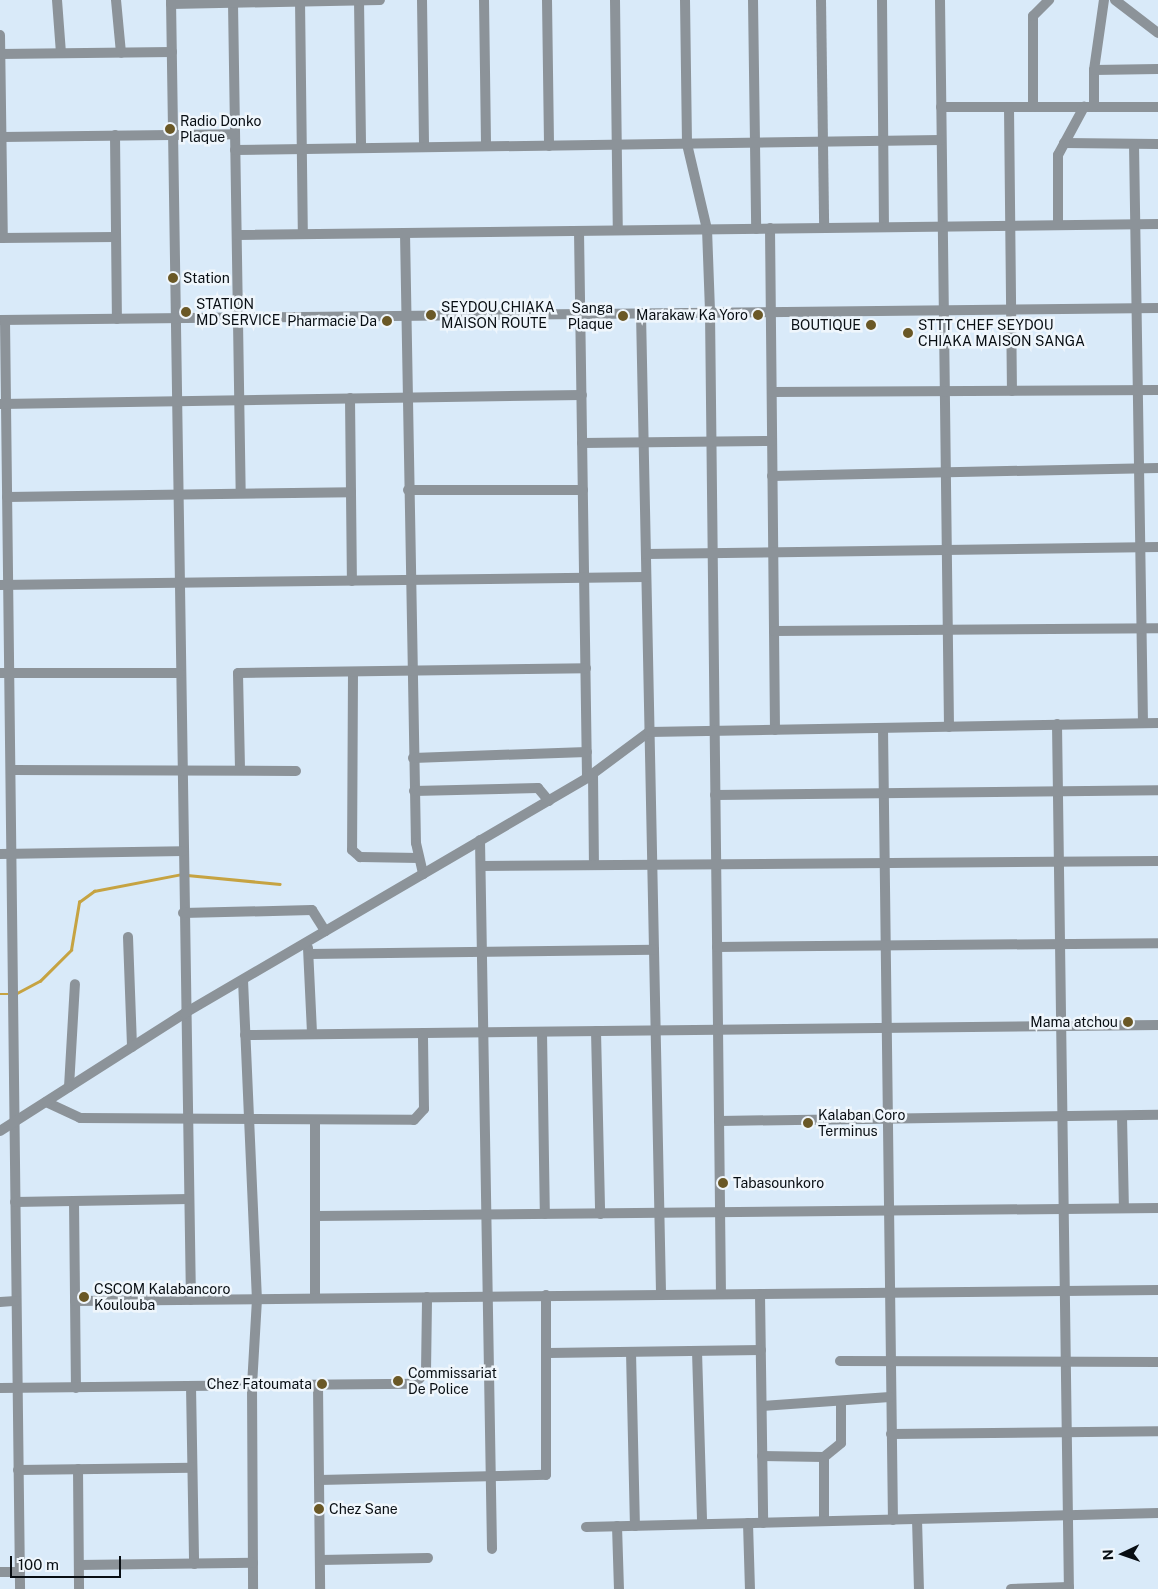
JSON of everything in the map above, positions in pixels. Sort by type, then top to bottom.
[{"type":"street","points":[[57,0],[61,53]]},
{"type":"street","points":[[116,0],[121,53]]},
{"type":"street","points":[[359,0],[361,148]]},
{"type":"street","points":[[191,1300],[178,583],[171,2],[233,3],[380,0]]},
{"type":"street","points":[[422,0],[424,147]]},
{"type":"street","points":[[484,0],[486,146]]},
{"type":"street","points":[[547,0],[549,146]]},
{"type":"street","points":[[615,0],[618,230]]},
{"type":"street","points":[[685,0],[687,144],[707,229],[710,312],[721,1294]]},
{"type":"street","points":[[753,0],[756,229]]},
{"type":"street","points":[[821,0],[824,228]]},
{"type":"street","points":[[882,0],[884,227]]},
{"type":"street","points":[[940,0],[950,726]]},
{"type":"street","points":[[1033,107],[1033,16],[1049,0]]},
{"type":"street","points":[[1058,225],[1058,155],[1089,107],[1104,0]]},
{"type":"street","points":[[1115,0],[1158,33]]},
{"type":"street","points":[[300,1],[303,234]]},
{"type":"street","points":[[233,3],[241,493]]},
{"type":"street","points":[[0,35],[2,238],[116,237]]},
{"type":"street","points":[[1,54],[172,52]]},
{"type":"street","points":[[1094,70],[1158,69]]},
{"type":"street","points":[[941,107],[1158,107]]},
{"type":"street","points":[[1009,107],[1012,391]]},
{"type":"street","points":[[2,137],[235,134]]},
{"type":"street","points":[[115,135],[117,318]]},
{"type":"street","points":[[236,150],[942,140]]},
{"type":"street","points":[[1064,143],[1158,144]]},
{"type":"street","points":[[1134,144],[1143,723]]},
{"type":"street","points":[[237,235],[1158,224]]},
{"type":"street","points":[[770,228],[774,730]]},
{"type":"street","points":[[579,231],[587,752],[590,776],[594,865]]},
{"type":"street","points":[[405,233],[408,315],[408,490],[413,758],[419,858],[423,874]]},
{"type":"street","points":[[20,1589],[12,854],[5,673],[4,585],[8,497],[3,404],[3,320],[1158,308]]},
{"type":"street","points":[[641,313],[661,1295]]},
{"type":"street","points":[[772,392],[1158,390]]},
{"type":"street","points":[[3,404],[582,395]]},
{"type":"street","points":[[350,398],[352,581]]},
{"type":"street","points":[[582,443],[772,441]]},
{"type":"street","points":[[772,476],[1158,468]]},
{"type":"street","points":[[408,490],[583,490]]},
{"type":"street","points":[[8,497],[351,492]]},
{"type":"street","points":[[646,554],[1158,547]]},
{"type":"street","points":[[4,585],[646,577]]},
{"type":"street","points":[[774,631],[1158,628]]},
{"type":"street","points":[[240,769],[238,673],[586,668]]},
{"type":"street","points":[[353,672],[352,850],[360,856],[419,858]]},
{"type":"street","points":[[5,673],[180,673]]},
{"type":"street","points":[[0,1131],[185,1013],[590,776],[650,732],[1158,722]]},
{"type":"street","points":[[1011,1589],[1069,1588],[1057,724]]},
{"type":"street","points":[[882,728],[886,863],[889,1119],[888,1294],[893,1520]]},
{"type":"street","points":[[413,758],[587,752]]},
{"type":"street","points":[[10,770],[181,768],[296,771]]},
{"type":"street","points":[[414,791],[538,788],[549,801]]},
{"type":"street","points":[[715,795],[1158,790]]},
{"type":"street","points":[[480,840],[492,1549]]},
{"type":"street","points":[[0,854],[183,852]]},
{"type":"street","points":[[481,866],[1158,861]]},
{"type":"street","points":[[184,913],[312,910],[325,931]]},
{"type":"street","points":[[128,937],[132,1047]]},
{"type":"street","points":[[308,942],[312,1034]]},
{"type":"street","points":[[717,947],[1158,943]]},
{"type":"street","points":[[309,954],[654,950]]},
{"type":"street","points":[[243,980],[257,1299],[252,1386],[253,1589]]},
{"type":"street","points":[[69,1087],[75,984]]},
{"type":"street","points":[[246,1035],[1158,1025]]},
{"type":"street","points":[[596,1031],[600,1214]]},
{"type":"street","points":[[542,1032],[545,1214]]},
{"type":"street","points":[[46,1102],[80,1118],[250,1117],[315,1122],[418,1118],[424,1109],[424,1033]]},
{"type":"street","points":[[719,1121],[1158,1115]]},
{"type":"street","points":[[1122,1116],[1124,1208]]},
{"type":"street","points":[[315,1122],[315,1296]]},
{"type":"street","points":[[15,1202],[189,1199]]},
{"type":"street","points":[[74,1201],[76,1388]]},
{"type":"street","points":[[315,1216],[1158,1208]]},
{"type":"street","points":[[75,1301],[257,1299],[315,1296],[888,1294],[1158,1290]]},
{"type":"street","points":[[760,1294],[763,1523]]},
{"type":"street","points":[[319,1480],[541,1476],[549,1471],[546,1296]]},
{"type":"street","points":[[0,1388],[414,1384],[422,1379],[426,1372],[427,1297]]},
{"type":"street","points":[[0,1302],[16,1301]]},
{"type":"street","points":[[548,1353],[761,1350]]},
{"type":"street","points":[[697,1351],[702,1524]]},
{"type":"street","points":[[630,1352],[635,1526]]},
{"type":"street","points":[[840,1361],[1158,1362]]},
{"type":"street","points":[[318,1385],[320,1589]]},
{"type":"street","points":[[191,1386],[194,1564]]},
{"type":"street","points":[[762,1406],[890,1397]]},
{"type":"street","points":[[762,1456],[824,1457],[841,1443],[841,1401]]},
{"type":"street","points":[[891,1434],[1158,1431]]},
{"type":"street","points":[[824,1457],[824,1521]]},
{"type":"street","points":[[18,1470],[192,1468]]},
{"type":"street","points":[[78,1469],[79,1589]]},
{"type":"street","points":[[586,1527],[1158,1513]]},
{"type":"street","points":[[917,1519],[919,1589]]},
{"type":"street","points":[[748,1523],[750,1589]]},
{"type":"street","points":[[617,1526],[619,1589]]},
{"type":"street","points":[[320,1560],[428,1558]]},
{"type":"street","points":[[79,1565],[253,1563]]},
{"type":"street","points":[[0,1572],[20,1572]]},
{"type":"waterway","points":[[17,993],[40,981],[71,950],[79,902],[94,891],[182,874]]},
{"type":"waterway","points":[[187,875],[280,884]]},
{"type":"waterway","points":[[0,994],[11,994]]},
{"type":"place","name":"Radio Donko Plaque","points":[[170,129]]},
{"type":"place","name":"Station","points":[[173,278]]},
{"type":"place","name":"STATION MD SERVICE","points":[[186,312]]},
{"type":"place","name":"SEYDOU CHIAKA MAISON ROUTE","points":[[431,315]]},
{"type":"place","name":"Marakaw Ka Yoro","points":[[758,315]]},
{"type":"place","name":"Sanga Plaque","points":[[623,316]]},
{"type":"place","name":"Pharmacie Da","points":[[387,321]]},
{"type":"place","name":"BOUTIQUE","points":[[871,325]]},
{"type":"place","name":"STTT CHEF SEYDOU CHIAKA MAISON SANGA","points":[[908,333]]},
{"type":"place","name":"Mama atchou","points":[[1128,1022]]},
{"type":"place","name":"Kalaban Coro Terminus","points":[[808,1123]]},
{"type":"place","name":"Tabasounkoro","points":[[723,1183]]},
{"type":"place","name":"CSCOM Kalabancoro Koulouba","points":[[84,1297]]},
{"type":"place","name":"Commissariat De Police","points":[[398,1381]]},
{"type":"place","name":"Chez Fatoumata","points":[[322,1384]]},
{"type":"place","name":"Chez Sane","points":[[319,1509]]}]
